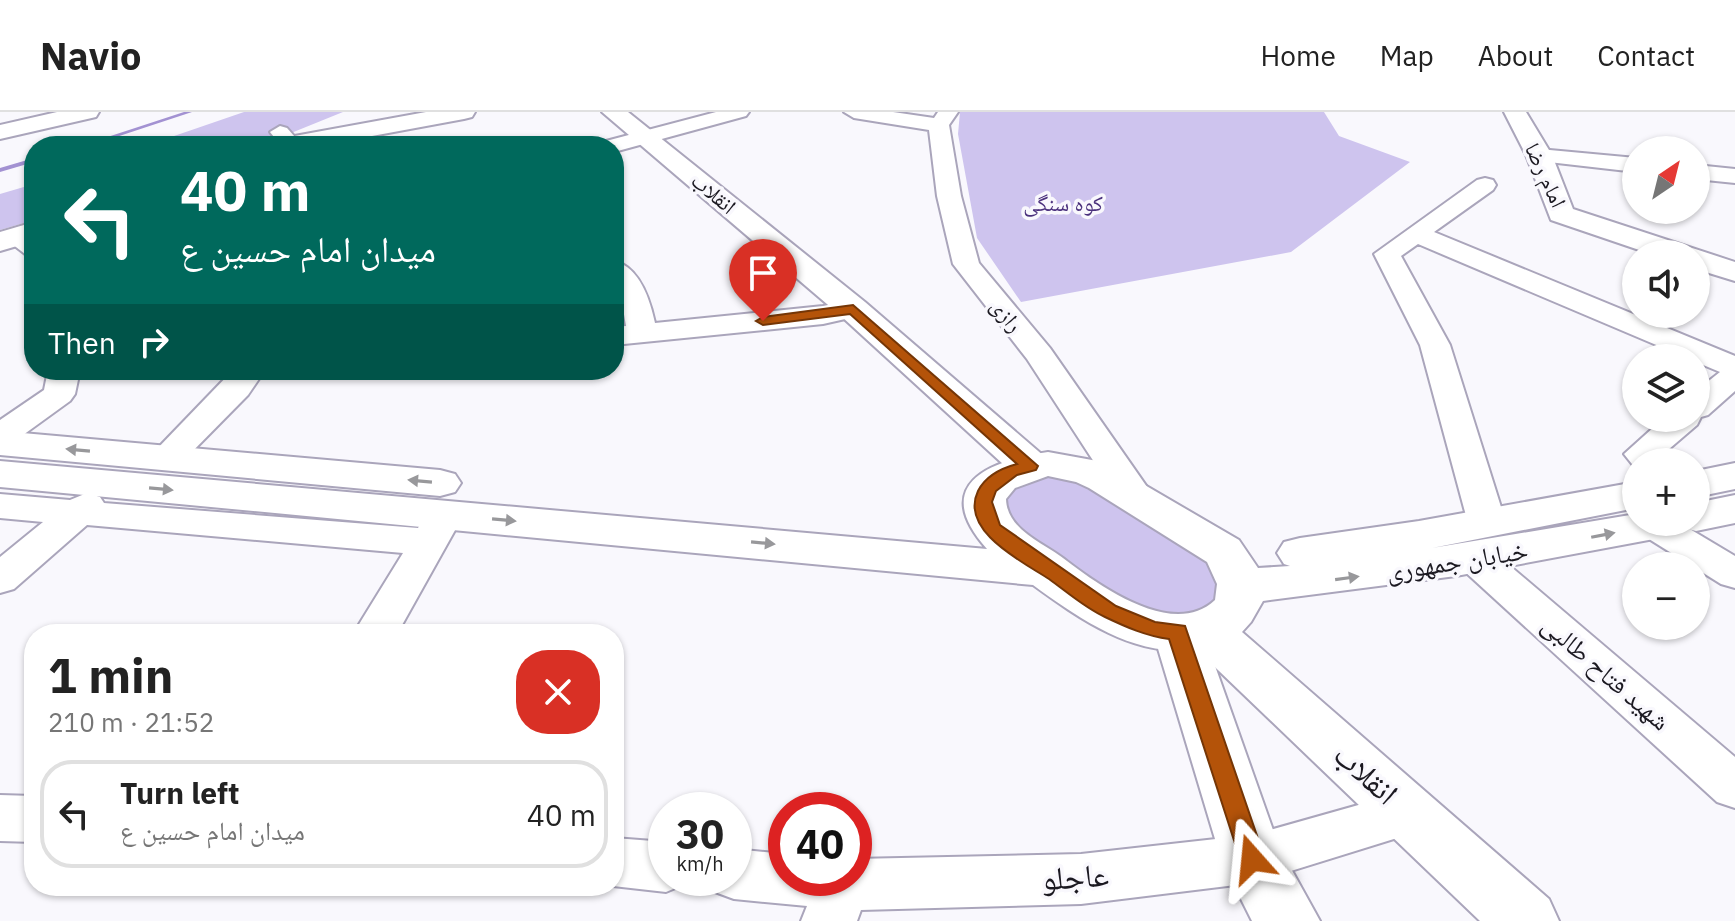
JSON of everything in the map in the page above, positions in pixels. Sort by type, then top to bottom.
[{"type":"main road","points":[[0,132],[88,112]]},
{"type":"main road","points":[[321,136],[464,112]]},
{"type":"main road","name":"انقلاب","points":[[613,112],[853,309],[1030,466]]},
{"type":"main road","name":"امام رضا","points":[[1515,112],[1539,155],[1561,214],[1639,240]]},
{"type":"main road","points":[[1710,264],[1735,272]]},
{"type":"main road","points":[[0,443],[1000,535]]},
{"type":"main road","points":[[91,499],[152,457]]},
{"type":"main road","points":[[1048,464],[1088,471],[1135,497],[1207,540],[1235,572],[1241,597],[1234,611],[1191,630],[1152,629],[1129,622],[1000,535],[985,516],[983,502],[987,490],[1011,471],[1048,464]]},
{"type":"main road","points":[[0,474],[91,499],[437,528],[1049,570]]},
{"type":"main road","points":[[1710,481],[1735,476]]},
{"type":"main road","name":"خیابان جمهوری","points":[[1710,511],[1735,509]]},
{"type":"main road","name":"خیابان جمهوری","points":[[1235,572],[1332,580],[1482,541],[1622,521]]},
{"type":"main road","points":[[1191,630],[1252,859],[1287,921]]},
{"type":"main road","name":"انقلاب","points":[[1191,630],[1408,813],[1526,921]]},
{"type":"street","points":[[624,144],[739,112]]},
{"type":"street","points":[[854,112],[943,118]]},
{"type":"street","name":"رازی","points":[[943,118],[949,196],[966,264],[1039,354],[1135,497]]},
{"type":"street","points":[[1539,155],[1622,164]]},
{"type":"street","points":[[1710,173],[1735,176]]},
{"type":"street","points":[[1482,541],[1435,345],[1387,254],[1485,185]]},
{"type":"street","points":[[1418,235],[1735,367]]},
{"type":"street","points":[[624,282],[635,296],[628,335],[823,315],[853,309]]},
{"type":"street","points":[[1710,396],[1735,375]]},
{"type":"street","points":[[0,436],[59,394],[62,380]]},
{"type":"street","points":[[152,457],[237,388],[242,380]]},
{"type":"street","points":[[1649,448],[1668,432]]},
{"type":"street","points":[[0,506],[91,499]]},
{"type":"street","points":[[0,579],[91,499]]},
{"type":"street","points":[[381,624],[437,528]]},
{"type":"street","points":[[1689,536],[1735,574]]},
{"type":"street","name":"شهید فتاح طالبی","points":[[1482,541],[1735,787]]},
{"type":"street","name":"عاجلو","points":[[752,879],[836,903],[1081,879],[1252,859],[1408,813]]},
{"type":"street","points":[[0,818],[24,819]]},
{"type":"street","points":[[624,863],[648,865]]},
{"type":"green space","points":[[244,112],[343,112],[284,136],[174,136]]},
{"type":"green space","name":"کوه سنگی","points":[[960,112],[1324,112],[1339,136],[1410,162],[1291,252],[1021,302],[977,238],[958,134]]},
{"type":"green space","points":[[24,187],[24,223],[0,230],[0,194]]},
{"type":"green space","points":[[1050,475],[1081,480],[1195,547],[1222,579],[1216,602],[1190,616],[1136,610],[1008,524],[1003,494],[1011,486]]},
{"type":"waterway","points":[[114,136],[189,112]]},
{"type":"waterway","points":[[0,170],[24,163]]},
{"type":"route","points":[[763,321],[853,309],[1030,466],[1011,471],[997,479],[987,490],[983,502],[985,516],[1006,541],[1109,611],[1129,622],[1152,629],[1178,632],[1252,859]]}]
